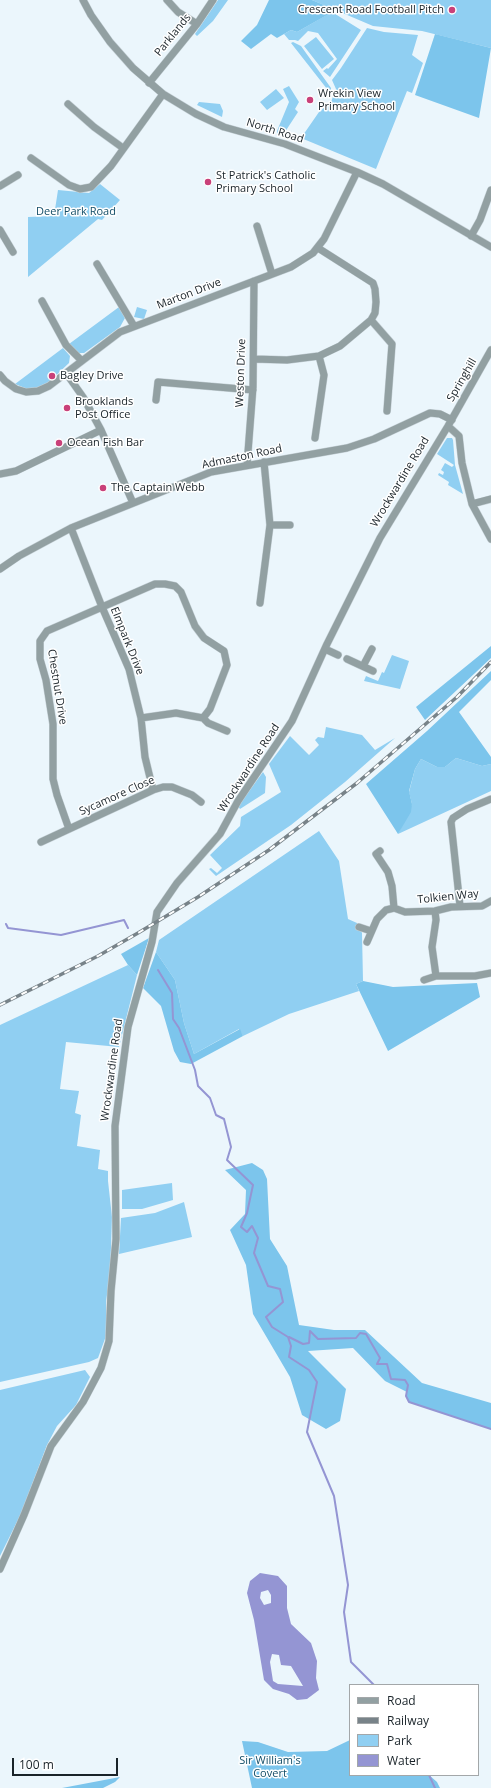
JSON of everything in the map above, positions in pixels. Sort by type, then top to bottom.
[{"type":"street","name":"North Road","points":[[83,0],[91,15],[110,42],[132,68],[163,94],[224,128],[285,144],[357,172],[383,184],[491,247]]},
{"type":"street","points":[[167,0],[178,12],[197,24]]},
{"type":"street","name":"Parklands","points":[[149,83],[197,24],[213,0]]},
{"type":"street","points":[[31,158],[69,185],[86,189],[91,187],[99,181],[163,94]]},
{"type":"street","points":[[68,104],[94,127],[124,148]]},
{"type":"street","name":"Marton Drive","points":[[2,380],[21,391],[38,391],[49,386],[81,360],[120,332],[291,267],[305,259],[318,248],[324,239],[357,172]]},
{"type":"street","points":[[0,186],[18,176]]},
{"type":"street","points":[[471,236],[480,220],[491,190]]},
{"type":"street","points":[[257,226],[272,274]]},
{"type":"street","points":[[0,230],[13,252]]},
{"type":"street","points":[[254,359],[287,360],[319,356],[340,346],[371,320],[375,313],[376,302],[375,289],[372,282],[318,248]]},
{"type":"street","points":[[97,264],[134,326]]},
{"type":"street","name":"Weston Drive","points":[[247,465],[253,390],[254,281]]},
{"type":"street","points":[[42,301],[66,344],[81,360]]},
{"type":"street","points":[[371,320],[392,344],[387,411]]},
{"type":"street","name":"Springhill","points":[[450,423],[491,350]]},
{"type":"street","points":[[308,431],[315,435],[324,375],[319,356]]},
{"type":"street","points":[[66,373],[83,397],[101,430],[133,503]]},
{"type":"street","points":[[156,400],[158,382],[253,390]]},
{"type":"street","name":"Admaston Road","points":[[0,569],[19,556],[70,528],[211,472],[347,448],[374,439],[430,413],[440,414],[450,423]]},
{"type":"street","points":[[450,423],[459,436],[462,463],[472,504],[491,539]]},
{"type":"street","name":"Wrockwardine Road","points":[[0,1569],[24,1515],[51,1446],[83,1402],[101,1368],[109,1341],[111,1291],[116,1239],[115,1126],[128,1027],[152,942],[157,912],[177,883],[220,834],[238,800],[292,721],[325,649],[380,538],[450,423]]},
{"type":"street","points":[[0,474],[16,471],[101,430]]},
{"type":"street","points":[[260,603],[270,525],[264,462]]},
{"type":"street","points":[[472,504],[491,500]]},
{"type":"street","points":[[270,525],[290,525]]},
{"type":"street","name":"Elmpark Drive","points":[[70,528],[129,669],[141,718],[145,756],[153,790]]},
{"type":"street","name":"Chestnut Drive","points":[[69,829],[56,795],[53,779],[53,724],[39,647],[40,641],[47,631],[155,584],[175,586],[181,592],[199,632],[204,638],[224,651],[227,658],[228,665],[210,709],[203,718]]},
{"type":"street","points":[[325,649],[338,655]]},
{"type":"street","points":[[363,666],[372,649]]},
{"type":"street","points":[[347,658],[373,671]]},
{"type":"street","points":[[141,718],[176,713],[203,718],[208,723],[227,731]]},
{"type":"street","name":"Sycamore Close","points":[[41,842],[153,790],[172,787],[192,794],[201,802]]},
{"type":"street","points":[[460,906],[451,822],[453,818],[467,809],[491,799]]},
{"type":"street","points":[[367,942],[377,919],[386,910],[394,908],[392,886],[388,872],[376,854],[380,851]]},
{"type":"street","name":"Tolkien Way","points":[[394,908],[405,912],[436,911],[460,906],[482,906],[491,901]]},
{"type":"street","points":[[436,911],[432,947],[436,976]]},
{"type":"street","points":[[359,927],[371,931]]},
{"type":"street","points":[[424,980],[436,976],[475,976],[491,973]]},
{"type":"green space","points":[[218,0],[228,0],[213,21],[197,36],[195,34]]},
{"type":"green space","points":[[269,0],[312,0],[336,10],[297,32],[291,30],[277,38],[271,34],[251,49],[241,41],[257,25]]},
{"type":"green space","points":[[312,0],[491,0],[491,48],[422,31],[373,26]]},
{"type":"green space","points":[[332,12],[361,30],[330,77],[323,71],[327,68],[328,69],[337,59],[318,33],[308,31],[298,41],[289,40],[284,34],[291,30],[297,32]]},
{"type":"green space","points":[[367,28],[384,32],[418,35],[412,55],[423,63],[412,93],[407,91],[376,169],[301,138],[319,112],[331,102],[336,89],[332,80]]},
{"type":"green space","points":[[435,34],[491,48],[479,118],[415,95]]},
{"type":"green space","points":[[316,37],[334,59],[322,69],[304,46]]},
{"type":"green space","points":[[293,42],[301,46],[331,88],[331,94],[291,43]]},
{"type":"green space","points":[[289,86],[299,102],[295,109],[298,112],[283,135],[277,133],[277,131],[289,102],[283,89]]},
{"type":"green space","points":[[276,89],[284,98],[267,110],[260,102]]},
{"type":"green space","points":[[199,102],[220,104],[223,111],[222,117],[197,105]]},
{"type":"green space","name":"Deer Park Road","points":[[100,184],[120,200],[102,220],[98,219],[28,277],[28,217],[54,216],[58,190],[89,193]]},
{"type":"green space","points":[[119,307],[125,318],[120,327],[84,353],[77,353],[69,344]]},
{"type":"green space","points":[[137,307],[147,310],[144,319],[134,317]]},
{"type":"green space","points":[[63,348],[70,356],[69,363],[47,384],[38,388],[27,389],[15,384]]},
{"type":"green space","points":[[447,438],[452,438],[453,440],[455,465],[463,494],[448,485],[449,482],[438,475],[439,473],[443,475],[444,472],[441,470],[445,463],[452,467],[454,465],[437,454]]},
{"type":"green space","points":[[491,646],[491,658],[425,720],[416,707]]},
{"type":"green space","points":[[392,655],[409,661],[400,689],[364,681],[366,676],[378,681],[382,672],[384,673]]},
{"type":"green space","points":[[491,671],[491,680],[459,712],[491,757],[491,764],[482,766],[456,758],[445,767],[437,767],[421,759],[415,769],[409,791],[412,804],[411,812],[398,834],[366,784],[427,731]]},
{"type":"green space","points":[[326,727],[362,735],[375,750],[395,738],[345,782],[291,825],[216,876],[209,869],[211,868],[217,873],[222,868],[210,855],[240,826],[241,817],[281,792],[269,764],[290,736],[309,755],[319,745],[315,740],[318,737],[324,738]]},
{"type":"green space","points":[[456,758],[482,766],[491,764],[491,791],[398,834],[412,804],[409,792],[415,769],[421,759],[437,767],[445,767]]},
{"type":"green space","points":[[263,772],[266,777],[265,793],[240,809],[238,806]]},
{"type":"green space","points":[[319,831],[339,861],[348,919],[357,923],[362,933],[363,981],[356,984],[359,991],[289,1014],[243,1036],[239,1029],[194,1054],[184,1023],[175,980],[156,952],[159,940]]},
{"type":"green space","points":[[149,938],[137,975],[121,954]]},
{"type":"green space","points":[[156,952],[175,980],[184,1023],[194,1054],[240,1029],[243,1036],[191,1064],[180,1062],[174,1051],[161,1006],[143,988]]},
{"type":"green space","points":[[128,965],[137,975],[119,1047],[66,1042],[60,1089],[79,1091],[75,1113],[81,1115],[77,1146],[100,1150],[98,1169],[108,1171],[112,1217],[110,1277],[106,1301],[106,1336],[98,1358],[89,1362],[0,1382],[0,1025]]},
{"type":"green space","points":[[363,981],[393,987],[477,983],[480,997],[388,1051],[356,984]]},
{"type":"green space","points":[[252,1163],[263,1170],[267,1179],[270,1239],[287,1266],[299,1325],[334,1330],[365,1330],[422,1383],[491,1403],[491,1429],[409,1402],[406,1396],[407,1392],[385,1381],[353,1348],[308,1351],[346,1389],[340,1421],[326,1429],[302,1415],[290,1377],[253,1314],[246,1265],[230,1230],[245,1214],[246,1190],[225,1170]]},
{"type":"green space","points":[[172,1183],[173,1200],[142,1209],[122,1209],[122,1190]]},
{"type":"green space","points":[[184,1202],[192,1237],[119,1254],[121,1218],[155,1213]]},
{"type":"green space","points":[[85,1370],[90,1377],[76,1405],[57,1426],[47,1445],[21,1514],[0,1556],[0,1390]]},
{"type":"green space","name":"Sir William's Covert","points":[[349,1740],[349,1776],[430,1776],[437,1782],[440,1788],[252,1788],[242,1741],[258,1742],[288,1752],[327,1751]]},
{"type":"green space","points":[[120,1777],[115,1782],[103,1788],[62,1788]]},
{"type":"water","points":[[260,1573],[278,1576],[287,1586],[287,1608],[291,1624],[311,1643],[317,1661],[316,1678],[319,1690],[307,1699],[297,1700],[289,1694],[273,1689],[264,1680],[254,1620],[247,1593],[250,1581]],"holes":[[[268,1590],[271,1595],[271,1603],[264,1605],[260,1598],[261,1592]],[[272,1654],[279,1655],[281,1665],[291,1666],[303,1686],[278,1684],[273,1681],[270,1662]]]},
{"type":"waterway","points":[[6,924],[8,928],[61,935],[124,920],[128,928]]},
{"type":"waterway","points":[[158,970],[172,993],[173,1019],[179,1028],[195,1070],[198,1086],[210,1098],[216,1115],[224,1119],[231,1147],[227,1160],[253,1185],[247,1213],[241,1227],[247,1232],[252,1226],[258,1238],[254,1253],[268,1286],[280,1289],[283,1302],[266,1317],[272,1327],[288,1337],[291,1346],[289,1357],[309,1370],[317,1382],[307,1432],[334,1496],[348,1585],[344,1612],[351,1662],[373,1684]]},
{"type":"waterway","points":[[289,1337],[303,1344],[309,1343],[310,1331],[318,1339],[356,1338],[360,1333],[366,1334],[380,1358],[377,1364],[387,1364],[391,1379],[405,1380],[408,1385],[406,1396],[409,1402],[491,1429]]},
{"type":"waterway","points":[[429,1776],[435,1788]]},
{"type":"railway","points":[[0,1005],[98,956],[138,933],[198,897],[269,850],[357,783],[457,697],[491,662]]},
{"type":"place","name":"Crescent Road Football Pitch","points":[[452,10]]},
{"type":"place","name":"Wrekin View Primary School","points":[[310,100]]},
{"type":"place","name":"St Patrick's Catholic Primary School","points":[[208,182]]},
{"type":"place","name":"Bagley Drive","points":[[52,376]]},
{"type":"place","name":"Brooklands Post Office","points":[[67,408]]},
{"type":"place","name":"Ocean Fish Bar","points":[[59,443]]},
{"type":"place","name":"The Captain Webb","points":[[103,488]]}]
